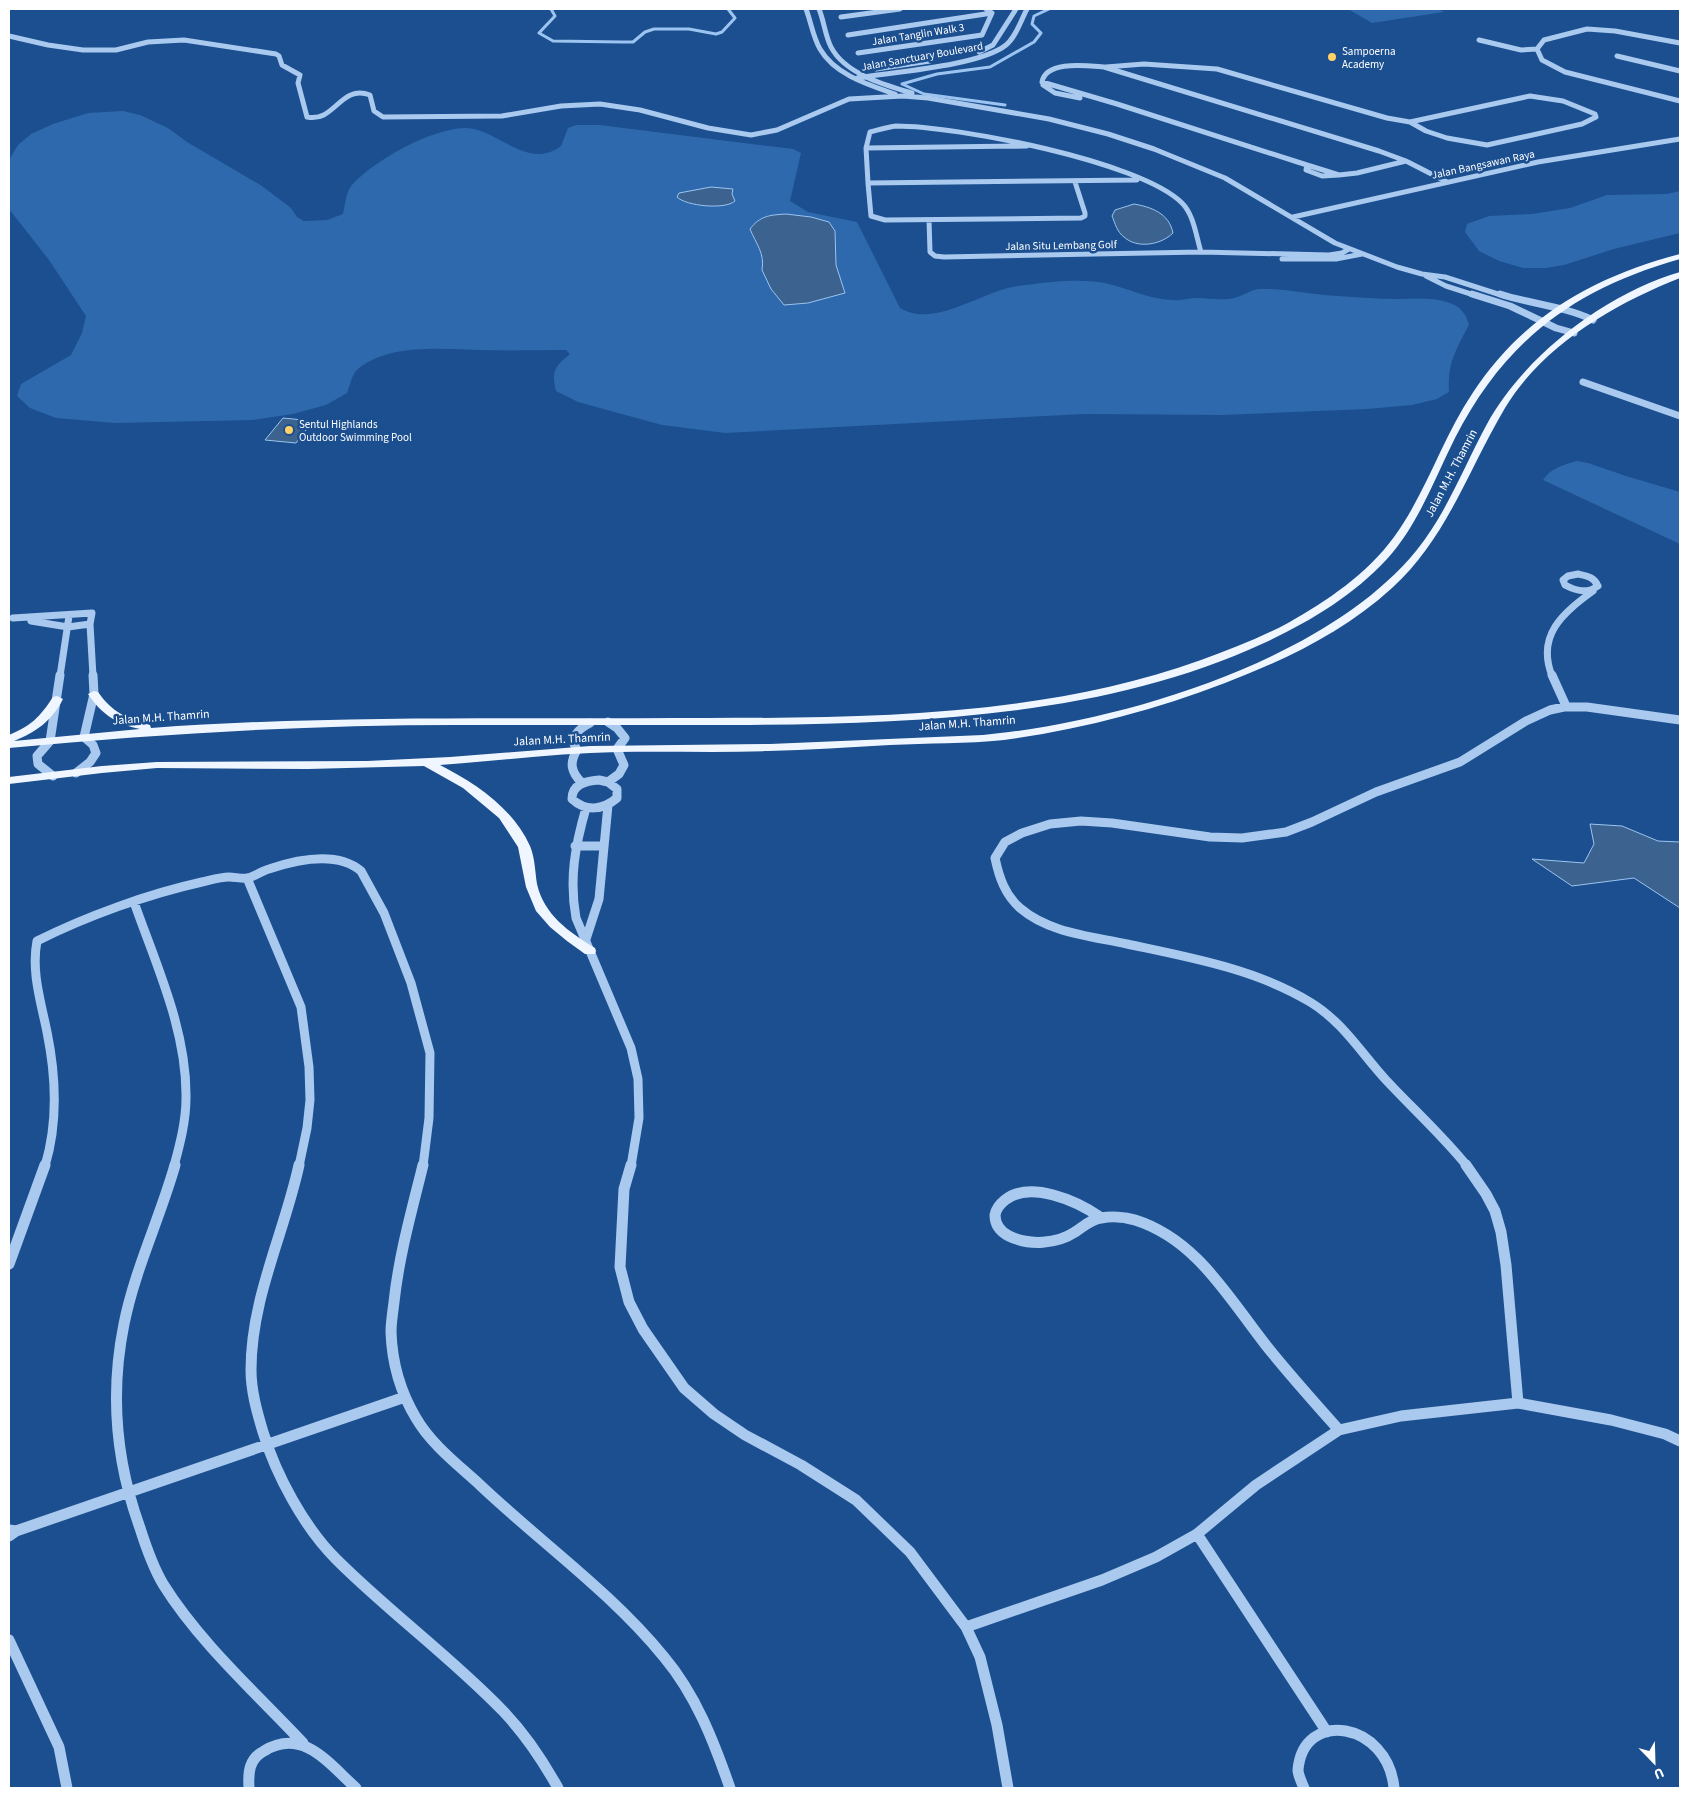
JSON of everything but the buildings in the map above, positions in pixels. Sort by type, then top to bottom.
[{"type":"main road","name":"Jalan M.H. Thamrin","points":[[84,737],[181,729],[299,724],[705,723],[923,716],[1017,707],[1085,696],[1154,679],[1250,645],[1300,619],[1341,593],[1374,566],[1396,542],[1412,515],[1458,423],[1483,381],[1511,348],[1556,309],[1605,282],[1658,261],[1680,256]]},
{"type":"main road","name":"Jalan M.H. Thamrin","points":[[76,773],[156,765],[272,766],[425,762],[577,750],[756,748],[1008,736],[1087,720],[1154,702],[1218,681],[1271,660],[1317,637],[1357,610],[1391,582],[1419,554],[1462,486],[1504,401],[1525,374],[1574,332],[1637,294],[1680,275]]},
{"type":"main road","points":[[94,694],[100,706],[113,717],[132,724],[155,729],[181,729]]},
{"type":"main road","points":[[9,739],[22,734],[41,722],[54,709],[57,699]]},
{"type":"main road","points":[[9,745],[84,737]]},
{"type":"main road","points":[[425,762],[469,785],[494,805],[505,817],[523,844],[538,906],[550,923],[588,945]]},
{"type":"main road","points":[[9,781],[76,773]]},
{"type":"street","points":[[806,9],[814,34],[825,56],[834,65],[857,78],[903,96]]},
{"type":"street","points":[[819,9],[826,33],[835,53],[868,76],[894,88],[928,98]]},
{"type":"street","points":[[841,17],[900,9]]},
{"type":"street","points":[[986,9],[992,13]]},
{"type":"street","name":"Jalan Sanctuary Boulevard","points":[[849,74],[969,55],[986,49],[997,40],[1016,9]]},
{"type":"street","name":"Jalan Sanctuary Boulevard","points":[[857,78],[980,57],[1002,48],[1008,43],[1028,9]]},
{"type":"street","points":[[848,35],[992,13]]},
{"type":"street","name":"Jalan Tanglin Walk 3","points":[[858,53],[982,34],[992,13]]},
{"type":"street","points":[[1537,50],[1544,40],[1587,29],[1631,33],[1680,43]]},
{"type":"street","points":[[9,36],[48,45],[83,50],[116,50],[148,42],[184,40],[276,54],[279,56],[282,65],[300,75],[298,83],[307,118],[325,114],[346,96],[360,92],[370,95],[372,110],[376,115],[383,118],[502,116],[561,106],[600,104],[640,110],[708,128],[751,135],[777,130],[849,99],[903,96],[928,98],[1050,119],[1130,141],[1225,178],[1318,234],[1349,249],[1422,274],[1438,283],[1511,306],[1555,328],[1574,332]]},
{"type":"street","points":[[1479,40],[1521,50],[1537,50]]},
{"type":"street","points":[[1537,50],[1542,60],[1565,72],[1680,101]]},
{"type":"street","points":[[1616,56],[1680,71]]},
{"type":"street","points":[[924,62],[930,66]]},
{"type":"street","points":[[1406,161],[1357,173],[1327,177],[1306,170],[1307,164],[1042,82],[1044,75],[1051,70],[1074,66],[1104,67],[1144,64],[1217,70],[1387,118],[1410,122],[1438,133],[1476,144],[1487,145],[1582,124],[1594,120],[1597,116],[1554,99],[1530,96],[1410,122]]},
{"type":"street","points":[[1104,67],[1371,149],[1406,161],[1447,182]]},
{"type":"street","points":[[880,68],[885,73]]},
{"type":"street","points":[[1075,182],[1085,213],[1085,216],[1081,218],[880,220],[872,218],[864,142],[866,134],[876,129],[896,126],[961,132],[1092,162],[1139,179],[1183,204],[1188,211],[1200,252]]},
{"type":"street","name":"Jalan Bangsawan Raya","points":[[1292,217],[1581,154],[1680,138]]},
{"type":"street","points":[[866,148],[1027,146]]},
{"type":"street","points":[[868,183],[1075,182],[1139,179]]},
{"type":"street","name":"Jalan Situ Lembang Golf","points":[[929,220],[930,252],[939,257],[1200,252],[1247,257],[1329,255],[1342,253],[1349,249]]},
{"type":"street","name":"Jalan Situ Lembang Golf","points":[[1293,256],[1336,260],[1362,254]]},
{"type":"street","points":[[1422,274],[1445,277],[1520,300],[1577,312],[1593,320]]},
{"type":"street","points":[[1583,382],[1680,416]]},
{"type":"street","points":[[1566,706],[1550,673],[1546,656],[1548,639],[1560,618],[1593,590]]},
{"type":"street","points":[[11,618],[69,616],[92,613],[90,624],[94,694],[84,737],[93,745],[96,753],[90,762],[76,773]]},
{"type":"street","points":[[53,776],[38,764],[37,756],[50,741],[69,616]]},
{"type":"street","points":[[11,618],[68,627],[90,624]]},
{"type":"street","points":[[1518,1403],[1505,1243],[1486,1191],[1472,1173],[1346,1034],[1312,1002],[1287,990],[1208,964],[1054,927],[1028,914],[1008,898],[999,876],[995,858],[1005,841],[1050,824],[1075,821],[1171,831],[1220,839],[1249,839],[1273,835],[1325,817],[1378,792],[1445,768],[1471,756],[1526,720],[1566,706],[1680,720]]},
{"type":"street","points":[[608,722],[617,728],[624,738],[623,743],[617,749],[624,765],[618,774],[608,782]]},
{"type":"street","points":[[582,784],[572,775],[570,768],[571,759],[577,750],[573,744],[573,738],[576,732],[590,723]]},
{"type":"street","points":[[599,780],[608,782],[617,789],[617,798],[608,805],[586,808],[575,803],[572,799],[573,790],[582,784],[599,780]]},
{"type":"street","points":[[588,945],[599,899],[608,805]]},
{"type":"street","points":[[586,808],[573,853],[571,897],[576,918],[631,1048],[638,1079],[639,1118],[634,1154],[624,1189],[620,1267],[629,1302],[642,1329],[684,1388],[714,1414],[745,1436],[801,1465],[856,1500],[910,1552],[966,1627],[980,1657],[997,1725],[1008,1788]]},
{"type":"street","points":[[575,846],[604,846]]},
{"type":"street","points":[[9,1264],[39,1188],[47,1164],[53,1134],[53,1075],[49,1042],[38,993],[34,951],[38,941],[69,925],[134,902],[201,882],[228,878],[247,878],[268,868],[318,859],[347,862],[356,866],[362,871],[384,913],[411,983],[430,1053],[429,1118],[424,1162],[397,1275],[392,1331],[396,1367],[404,1397],[417,1420],[435,1443],[517,1520],[577,1569],[639,1629],[665,1658],[692,1698],[713,1740],[730,1788]]},
{"type":"street","points":[[247,878],[301,1007],[309,1067],[310,1100],[307,1128],[291,1201],[260,1296],[254,1337],[251,1371],[255,1406],[267,1446],[275,1466],[308,1524],[335,1558],[446,1657],[504,1712],[542,1760],[558,1788]]},
{"type":"street","points":[[134,902],[177,1025],[186,1075],[181,1134],[173,1170],[124,1322],[118,1363],[114,1401],[121,1464],[127,1493],[150,1558],[167,1589],[193,1623],[303,1743],[356,1788]]},
{"type":"street","points":[[1100,1217],[1090,1209],[1063,1197],[1027,1192],[1015,1194],[998,1206],[995,1220],[997,1227],[1004,1234],[1029,1242],[1048,1241],[1066,1237],[1100,1217],[1128,1218],[1163,1232],[1186,1248],[1212,1273],[1252,1329],[1293,1379],[1339,1430]]},
{"type":"street","points":[[11,1532],[267,1446],[404,1397]]},
{"type":"street","points":[[966,1627],[1102,1580],[1156,1557],[1197,1534],[1256,1486],[1339,1430],[1401,1416],[1518,1403],[1611,1420],[1665,1434],[1680,1441]]},
{"type":"street","points":[[1197,1534],[1327,1732]]},
{"type":"street","points":[[9,1640],[58,1747],[67,1788]]},
{"type":"street","points":[[1304,1788],[1298,1771],[1305,1747],[1327,1732],[1342,1731],[1356,1734],[1382,1750],[1391,1763],[1394,1788]]},
{"type":"street","points":[[248,1788],[248,1774],[252,1761],[260,1753],[273,1745],[303,1743]]},
{"type":"shaded area","points":[[1348,9],[1438,9],[1444,12],[1372,23]]},
{"type":"shaded area","points":[[123,111],[140,115],[168,128],[187,142],[262,186],[291,208],[297,217],[304,221],[327,220],[343,214],[348,191],[362,175],[405,147],[438,133],[453,129],[467,128],[479,130],[525,152],[537,154],[549,152],[561,146],[568,128],[576,125],[600,125],[793,149],[801,153],[790,201],[808,212],[857,222],[900,308],[914,313],[943,312],[989,294],[1018,286],[1050,282],[1084,281],[1114,285],[1156,298],[1177,300],[1197,298],[1229,299],[1259,289],[1384,299],[1435,299],[1459,308],[1469,325],[1456,349],[1451,365],[1449,392],[1437,399],[1412,405],[1367,409],[1223,415],[1084,414],[725,433],[662,425],[578,402],[556,391],[554,374],[561,362],[570,354],[566,350],[417,349],[385,355],[371,361],[356,371],[347,393],[326,405],[293,414],[253,420],[115,423],[56,418],[30,408],[17,396],[21,384],[71,355],[82,333],[86,316],[49,260],[9,209],[9,160],[18,145],[31,134],[53,124],[88,113]]},
{"type":"shaded area","points":[[711,187],[733,189],[732,194],[735,201],[730,204],[706,206],[688,203],[677,197],[679,193]]},
{"type":"shaded area","points":[[1680,191],[1680,233],[1614,249],[1564,265],[1546,268],[1523,268],[1499,261],[1479,251],[1465,232],[1467,224],[1489,216],[1532,214],[1570,208],[1607,195],[1667,194]]},
{"type":"shaded area","points":[[1134,204],[1158,212],[1168,220],[1173,233],[1156,243],[1142,244],[1129,241],[1118,230],[1112,216],[1115,210]]},
{"type":"shaded area","points":[[786,214],[811,217],[829,222],[835,231],[836,265],[845,293],[808,303],[784,305],[771,289],[762,270],[761,254],[750,229],[757,221],[765,217]]},
{"type":"shaded area","name":"Sentul Highlands Outdoor Swimming Pool","points":[[283,418],[313,421],[296,443],[265,440]]},
{"type":"shaded area","points":[[1577,461],[1680,492],[1680,544],[1543,480],[1553,470]]},
{"type":"shaded area","points":[[1590,824],[1622,826],[1658,841],[1680,842],[1680,908],[1634,878],[1572,886],[1532,859],[1584,863],[1594,844]]},
{"type":"waterway","points":[[551,9],[555,16],[539,33],[553,41],[622,42],[633,42],[645,32],[654,29],[689,29],[716,34],[722,32],[735,18],[728,9]]},
{"type":"waterway","points":[[1005,105],[924,94],[902,84],[937,74],[990,67],[1034,42],[1041,33],[1032,24],[1034,16],[1049,9]]},
{"type":"place","name":"Sampoerna Academy","points":[[1332,57]]},
{"type":"place","name":"Sentul Highlands Outdoor Swimming Pool","points":[[289,430]]}]
